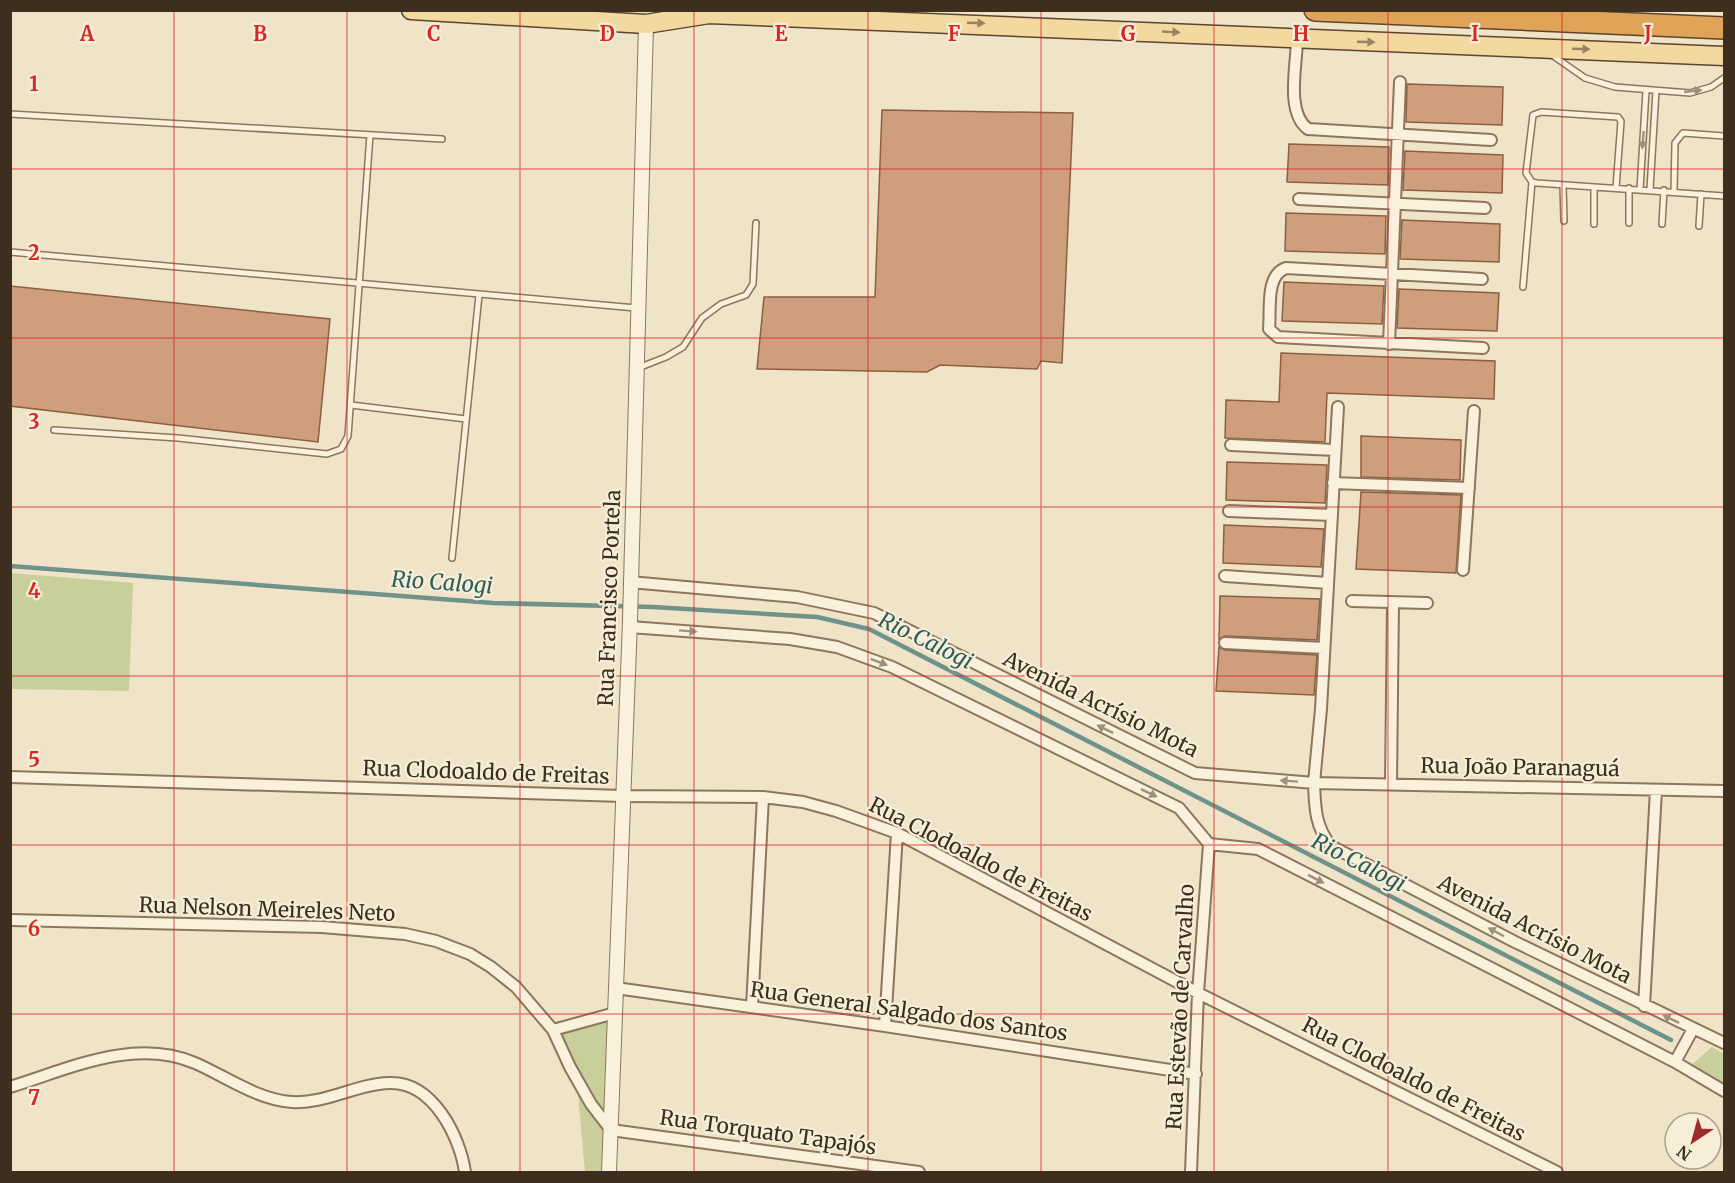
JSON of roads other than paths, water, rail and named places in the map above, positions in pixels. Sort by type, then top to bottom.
[{"type":"highway","points":[[1315,10],[1725,28]]},
{"type":"main road","points":[[411,10],[646,24],[709,14],[1104,28],[1297,39],[1725,56]]},
{"type":"street","name":"Rua Francisco Portela","points":[[609,1173],[630,624],[646,24]]},
{"type":"street","points":[[1297,39],[1296,110],[1302,124],[1308,129],[1491,140]]},
{"type":"street","points":[[1389,344],[1400,82]]},
{"type":"street","points":[[1299,199],[1485,208]]},
{"type":"street","points":[[1482,279],[1286,268],[1279,270],[1273,278],[1269,329],[1278,337],[1483,348]]},
{"type":"street","points":[[1314,783],[1338,407]]},
{"type":"street","points":[[1464,570],[1474,411]]},
{"type":"street","points":[[1231,445],[1335,450]]},
{"type":"street","points":[[1333,483],[1469,488]]},
{"type":"street","points":[[1229,511],[1331,515]]},
{"type":"street","points":[[1225,576],[1328,583]]},
{"type":"street","name":"Avenida Acrísio Mota","points":[[630,586],[797,597],[874,613],[1195,772],[1314,783],[1315,813],[1320,832],[1331,846],[1644,1006],[1725,1043]]},
{"type":"street","points":[[1352,601],[1427,603]]},
{"type":"street","points":[[1391,783],[1393,603]]},
{"type":"street","points":[[630,624],[790,639],[837,646],[892,667],[1179,808],[1209,844],[1258,849],[1675,1062],[1725,1091]]},
{"type":"street","points":[[1225,643],[1324,648]]},
{"type":"street","name":"Rua Clodoaldo de Freitas","points":[[10,777],[623,796],[763,797],[803,802],[897,833],[1198,993],[1557,1173]]},
{"type":"street","name":"Rua João Paranaguá","points":[[1314,783],[1725,791]]},
{"type":"street","points":[[1644,1006],[1656,790]]},
{"type":"street","points":[[752,1007],[763,797]]},
{"type":"street","points":[[885,1026],[897,833]]},
{"type":"street","name":"Rua Estevão de Carvalho","points":[[1191,1173],[1198,993],[1209,844]]},
{"type":"street","name":"Rua Nelson Meireles Neto","points":[[10,920],[322,927],[405,934],[436,941],[470,954],[516,987],[554,1030],[570,1067],[591,1104],[610,1130]]},
{"type":"street","name":"Rua General Salgado dos Santos","points":[[616,988],[885,1026],[1196,1074]]},
{"type":"street","points":[[554,1030],[615,1013]]},
{"type":"street","points":[[1675,1062],[1693,1029]]},
{"type":"street","points":[[10,1087],[113,1056],[136,1052],[159,1053],[193,1062],[258,1093],[290,1102],[317,1101],[390,1082],[409,1087],[430,1101],[448,1121],[459,1142],[465,1173]]},
{"type":"street","name":"Rua Torquato Tapajós","points":[[610,1130],[919,1173]]},
{"type":"lane","points":[[1501,10],[1548,12]]},
{"type":"lane","points":[[1541,48],[1593,82],[1656,91],[1699,92],[1725,78]]},
{"type":"lane","points":[[1640,189],[1646,90]]},
{"type":"lane","points":[[1650,189],[1656,91]]},
{"type":"lane","points":[[1523,287],[1532,182],[1526,173],[1530,123],[1536,113],[1613,116],[1621,121],[1616,188]]},
{"type":"lane","points":[[10,114],[442,139]]},
{"type":"lane","points":[[1674,191],[1675,143],[1678,136],[1683,133],[1725,136]]},
{"type":"lane","points":[[54,430],[178,438],[327,454],[341,449],[348,436],[351,405],[370,135]]},
{"type":"lane","points":[[1532,182],[1725,196]]},
{"type":"lane","points":[[1563,185],[1564,221]]},
{"type":"lane","points":[[1594,187],[1594,224]]},
{"type":"lane","points":[[1629,188],[1629,223]]},
{"type":"lane","points":[[1662,224],[1664,190]]},
{"type":"lane","points":[[1699,226],[1701,194]]},
{"type":"lane","points":[[636,368],[666,357],[683,347],[702,318],[721,304],[746,295],[753,284],[756,223]]},
{"type":"lane","points":[[10,252],[638,308]]},
{"type":"lane","points":[[452,558],[479,295]]},
{"type":"lane","points":[[351,405],[466,419]]},
{"type":"waterway","name":"Rio Calogi","points":[[10,566],[493,603],[653,607],[817,617],[869,629],[1671,1040]]}]
